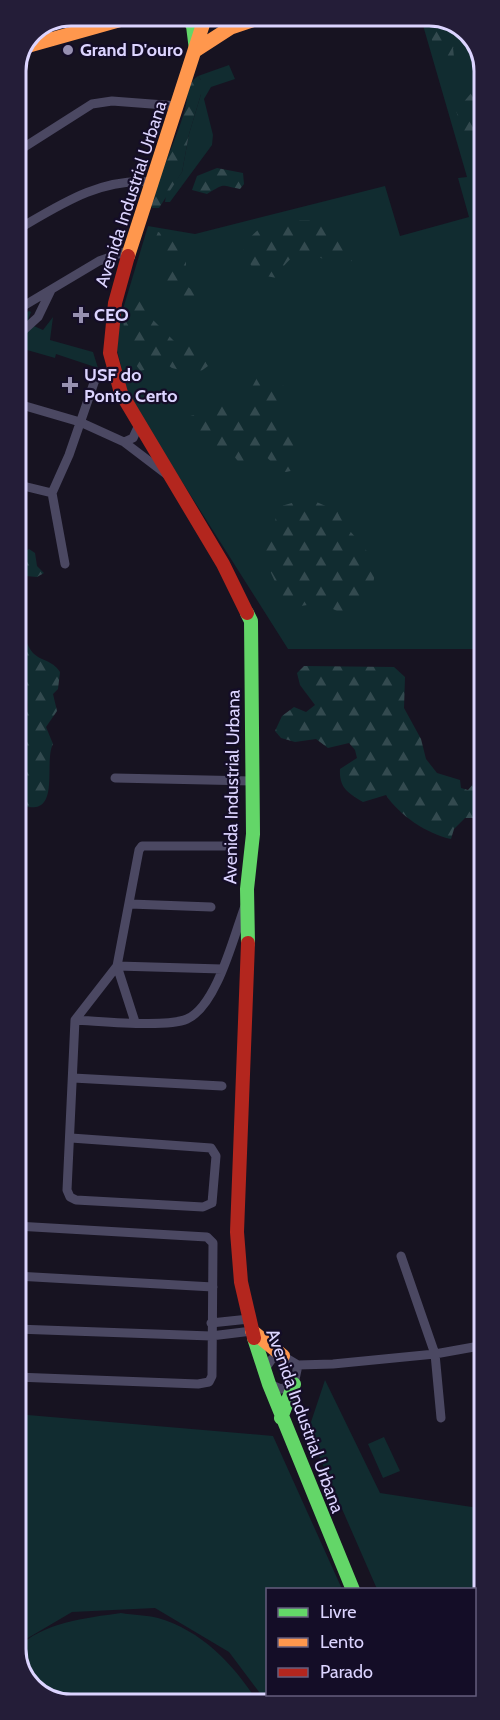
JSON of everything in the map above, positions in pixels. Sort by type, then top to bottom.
[{"type":"street","points":[[34,44],[99,26]]},
{"type":"street","points":[[193,26],[196,50]]},
{"type":"street","name":"Avenida Industrial Urbana","points":[[203,26],[130,249],[115,303],[111,338],[113,370],[121,393],[223,564],[251,621],[253,834],[248,900],[237,1232],[241,1282],[251,1325],[281,1418],[352,1588]]},
{"type":"street","points":[[196,50],[220,31],[231,26]]},
{"type":"street","points":[[26,146],[92,104],[112,101],[178,106]]},
{"type":"street","points":[[26,225],[95,188],[115,183],[152,182]]},
{"type":"street","points":[[26,305],[99,261],[130,249]]},
{"type":"street","points":[[26,328],[38,317],[51,290]]},
{"type":"street","points":[[65,564],[52,493],[97,374],[113,370]]},
{"type":"street","points":[[26,406],[80,422],[124,442],[172,478]]},
{"type":"street","points":[[124,442],[133,438],[139,425]]},
{"type":"street","points":[[26,487],[52,493]]},
{"type":"street","points":[[115,778],[252,781]]},
{"type":"street","points":[[71,1138],[211,1148],[216,1156],[212,1203],[203,1208],[76,1200],[70,1197],[67,1190],[75,1020],[117,966],[139,850],[142,846],[225,846]]},
{"type":"street","points":[[75,1020],[173,1023],[192,1016],[209,996],[222,969],[248,900]]},
{"type":"street","points":[[130,904],[211,907]]},
{"type":"street","points":[[233,938],[240,933],[248,934]]},
{"type":"street","points":[[117,966],[222,969]]},
{"type":"street","points":[[117,966],[135,1022]]},
{"type":"street","points":[[73,1078],[222,1086]]},
{"type":"street","points":[[26,1227],[207,1237],[213,1243],[211,1380],[205,1383],[26,1377]]},
{"type":"street","points":[[401,1256],[435,1354],[441,1418]]},
{"type":"street","points":[[26,1277],[213,1287]]},
{"type":"street","points":[[211,1323],[251,1325],[283,1356],[298,1365],[435,1354],[474,1347]]},
{"type":"street","points":[[26,1329],[211,1336],[251,1325]]},
{"type":"street","points":[[265,1369],[272,1359],[283,1356]]},
{"type":"street","points":[[281,1418],[294,1384],[298,1365]]},
{"type":"street","points":[[269,1384],[281,1389],[294,1384]]},
{"type":"green space","points":[[423,26],[441,27],[452,32],[463,41],[474,62],[474,649],[288,649],[129,398],[117,350],[120,319],[148,226],[195,234],[385,186],[400,236],[469,217],[458,178],[467,177]]},
{"type":"green space","points":[[433,26],[447,29],[459,37],[469,51],[457,44],[453,48],[454,57],[447,65],[435,50],[431,28]]},
{"type":"green space","points":[[229,65],[235,79],[211,87],[204,99],[213,135],[212,145],[170,202],[165,202],[166,194],[182,172],[189,134],[201,94],[201,80],[198,76]]},
{"type":"green space","points":[[198,76],[201,80],[201,94],[189,134],[182,172],[159,208],[152,208],[150,199],[186,108],[189,88]]},
{"type":"green space","points":[[474,90],[474,160],[456,111]]},
{"type":"green space","points":[[217,168],[243,173],[244,184],[240,189],[223,186],[207,194],[192,190],[197,176]]},
{"type":"green space","points":[[320,220],[337,227],[339,237],[352,251],[352,261],[328,260],[305,252],[288,261],[277,278],[258,273],[251,266],[243,248],[258,230],[276,222]]},
{"type":"green space","points":[[158,232],[180,238],[189,244],[191,251],[186,258],[186,266],[189,267],[188,287],[199,295],[200,301],[195,305],[174,300],[153,277],[158,271],[164,275],[169,265],[169,254],[161,251],[154,242]]},
{"type":"green space","points":[[142,288],[148,315],[175,342],[195,345],[208,366],[197,374],[172,368],[165,363],[141,371],[127,346],[124,315],[132,297]]},
{"type":"green space","points":[[31,312],[27,323],[43,330],[53,317],[50,340],[93,352],[98,368],[56,354],[55,358],[27,350],[26,353],[26,313]]},
{"type":"green space","points":[[258,376],[267,379],[269,387],[282,381],[284,389],[278,397],[285,430],[301,453],[294,460],[295,470],[286,472],[277,470],[265,456],[253,450],[249,450],[247,458],[240,464],[234,456],[234,446],[212,448],[204,438],[196,437],[184,426],[185,418],[193,415],[205,417],[211,409],[222,406],[252,410],[255,400],[251,389]]},
{"type":"green space","points":[[302,500],[312,500],[337,511],[370,557],[374,567],[374,579],[370,593],[362,608],[349,617],[321,603],[287,608],[266,562],[261,543],[273,532],[278,507]]},
{"type":"green space","points":[[29,549],[35,553],[37,566],[44,573],[37,577],[26,576],[26,551]]},
{"type":"green space","points":[[26,641],[33,653],[60,672],[58,689],[53,694],[57,711],[46,727],[53,744],[49,787],[44,802],[34,807],[26,807]]},
{"type":"green space","points":[[304,666],[394,667],[405,677],[404,708],[421,739],[426,759],[437,773],[460,780],[461,788],[468,790],[474,783],[474,818],[465,818],[454,829],[451,839],[433,833],[398,810],[386,795],[363,802],[346,789],[341,781],[340,769],[357,758],[355,750],[349,743],[328,748],[316,739],[295,742],[281,738],[275,731],[282,716],[294,707],[306,712],[315,705],[300,685],[297,673]]},
{"type":"green space","points":[[325,1380],[380,1493],[474,1507],[474,1588],[377,1588],[308,1431]]},
{"type":"green space","points":[[26,1415],[273,1436],[342,1588],[266,1588],[266,1694],[260,1694],[229,1652],[155,1608],[72,1612],[26,1639]]},
{"type":"green space","points":[[384,1437],[400,1471],[383,1478],[368,1444]]},
{"type":"green space","points":[[121,1613],[149,1616],[174,1624],[203,1641],[216,1652],[253,1694],[62,1694],[53,1691],[45,1687],[32,1672],[26,1658],[26,1641],[52,1627],[80,1619]]},
{"type":"traffic: fast","points":[[193,26],[196,50]]},
{"type":"traffic: fast","points":[[247,613],[251,621],[253,834],[247,889],[248,943]]},
{"type":"traffic: fast","points":[[254,1338],[269,1384],[352,1588]]},
{"type":"traffic: fast","points":[[281,1418],[294,1384]]},
{"type":"traffic: slow","points":[[34,44],[99,26]]},
{"type":"traffic: slow","points":[[128,256],[202,26]]},
{"type":"traffic: slow","points":[[196,50],[236,26]]},
{"type":"traffic: slow","points":[[252,1331],[283,1356]]},
{"type":"traffic: jam","points":[[128,256],[115,303],[110,353],[121,393],[223,564],[247,613]]},
{"type":"traffic: jam","points":[[248,943],[237,1232],[241,1282],[254,1338]]},
{"type":"place","name":"Grand D'ouro","points":[[68,50]]},
{"type":"place","name":"CEO","points":[[81,315]]},
{"type":"place","name":"USF do Ponto Certo","points":[[70,385]]}]
